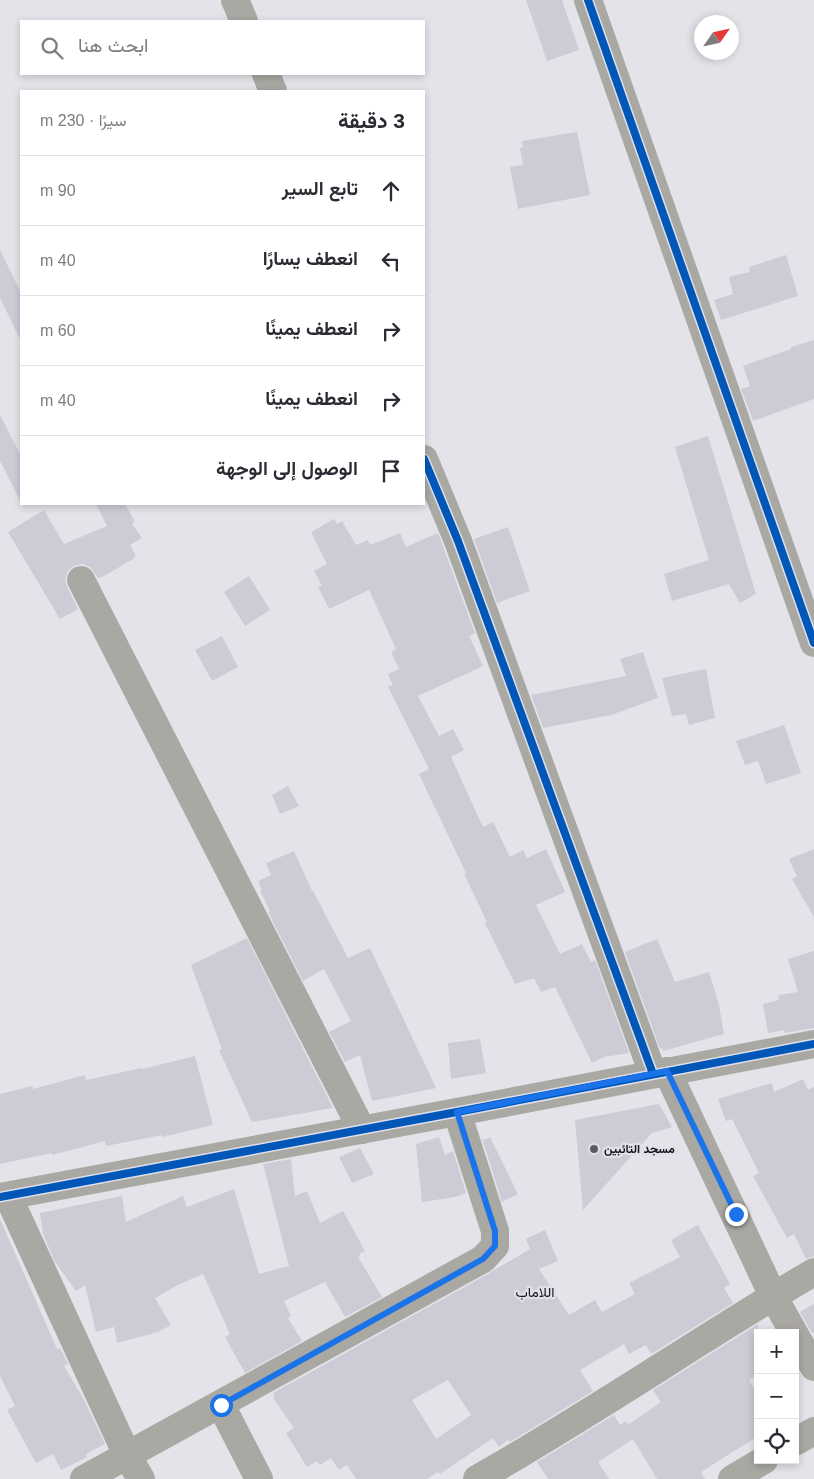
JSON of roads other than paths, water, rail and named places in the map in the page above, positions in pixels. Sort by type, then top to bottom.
[{"type":"street","points":[[235,0],[244,20]]},
{"type":"street","points":[[588,0],[814,643]]},
{"type":"street","points":[[266,75],[273,90]]},
{"type":"street","points":[[425,461],[458,541],[660,1073],[773,1296],[792,1329]]},
{"type":"street","points":[[81,580],[362,1130]]},
{"type":"street","points":[[141,1479],[127,1455],[4,1196],[814,1044]]},
{"type":"street","points":[[84,1479],[483,1259],[495,1246],[495,1231],[457,1112]]},
{"type":"street","points":[[477,1479],[591,1412],[814,1272]]},
{"type":"street","points":[[799,1341],[814,1367]]},
{"type":"street","points":[[221,1405],[259,1479]]},
{"type":"street","points":[[799,1440],[814,1431]]},
{"type":"street","points":[[732,1479],[757,1464]]},
{"type":"place","name":"مسجد التائبين","points":[[594,1149]]},
{"type":"district","name":"اللاماب","points":[[535,1292]]}]
